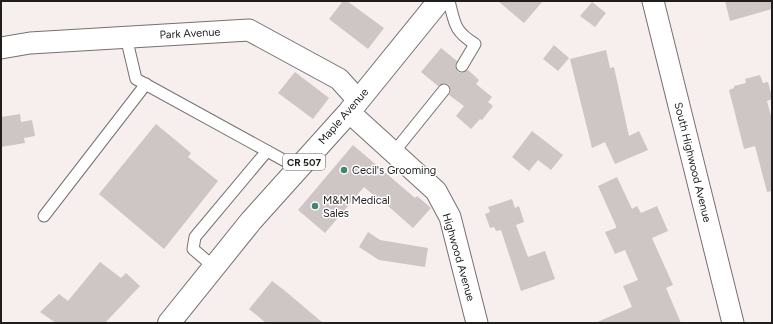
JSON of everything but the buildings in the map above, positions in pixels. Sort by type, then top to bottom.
[{"type":"main road","name":"Maple Avenue","points":[[170,323],[251,221],[353,106],[439,1]]},
{"type":"street","name":"South Highwood Avenue","points":[[653,1],[733,323]]},
{"type":"street","name":"Park Avenue","points":[[1,48],[30,43],[249,30],[339,79],[353,106]]},
{"type":"street","name":"Highwood Avenue","points":[[353,106],[394,152],[436,191],[450,216],[477,323]]},
{"type":"lane","points":[[449,1],[456,27],[464,37],[475,44],[462,66]]},
{"type":"lane","points":[[126,37],[136,79],[298,168]]},
{"type":"lane","points":[[44,216],[146,84]]},
{"type":"lane","points":[[394,152],[444,90]]},
{"type":"lane","points":[[214,267],[193,249],[195,237],[267,151]]},
{"type":"place","name":"Cecil's Grooming","points":[[344,170]]},
{"type":"place","name":"M&M Medical Sales","points":[[315,206]]}]
